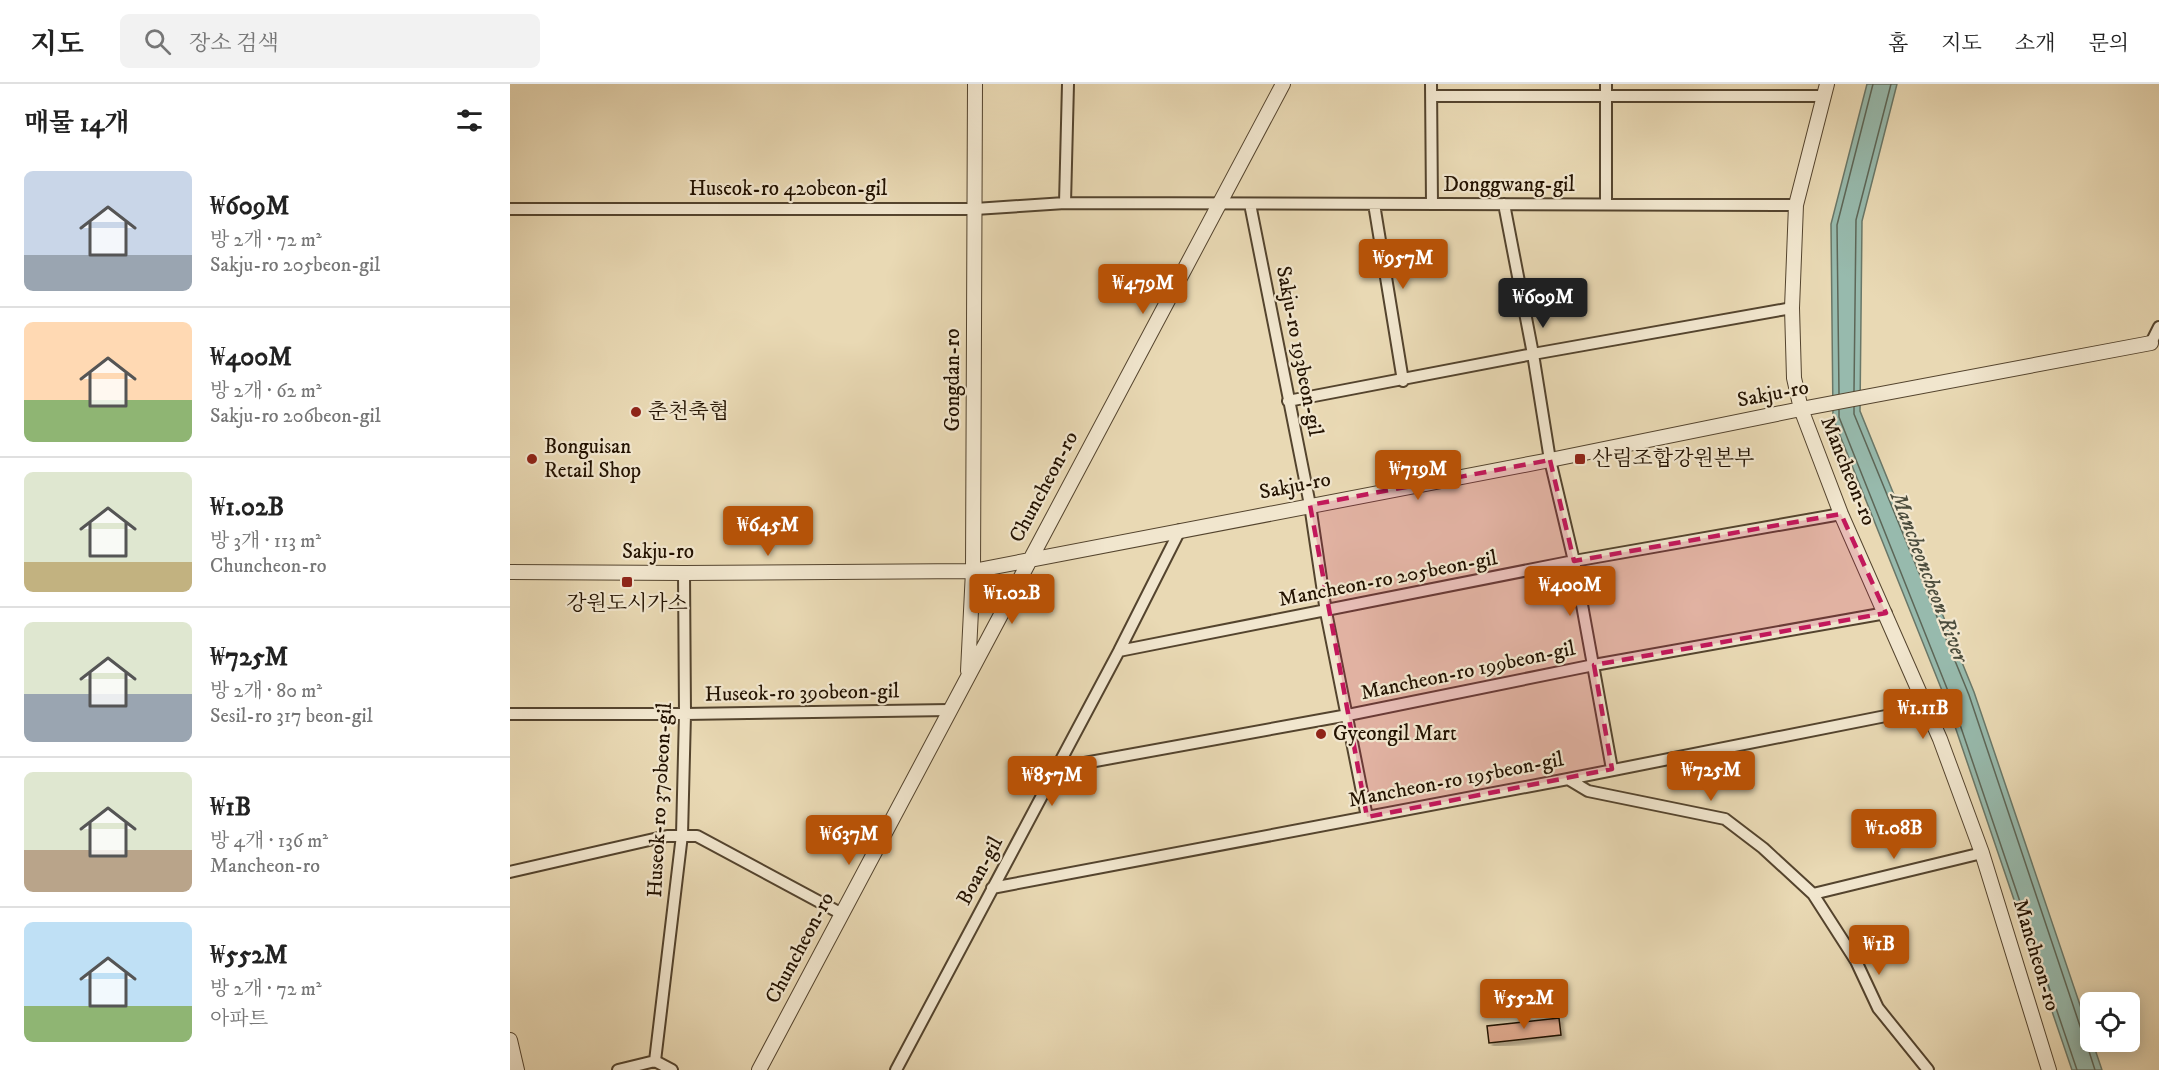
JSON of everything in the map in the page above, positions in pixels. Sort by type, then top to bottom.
[{"type":"street","name":"Gongdan-ro","points":[[968,676],[973,571],[975,84]]},
{"type":"street","points":[[1065,203],[1068,84]]},
{"type":"street","name":"Chuncheon-ro","points":[[759,1070],[1029,560],[1222,203],[1283,84]]},
{"type":"street","points":[[1431,84],[1432,204]]},
{"type":"street","points":[[1431,96],[1606,90],[1825,90]]},
{"type":"street","points":[[1606,90],[1606,204]]},
{"type":"street","name":"Mancheon-ro","points":[[1825,90],[1796,205],[1792,308],[1794,378],[1801,409],[1841,514],[1940,739],[1982,853],[2049,1070]]},
{"type":"street","name":"Huseok-ro 420beon-gil","points":[[510,209],[975,208],[1065,203],[1222,203]]},
{"type":"street","name":"Donggwang-gil","points":[[1222,203],[1796,205]]},
{"type":"street","name":"Sakju-ro 193beon-gil","points":[[1250,204],[1310,505],[1326,612],[1367,817]]},
{"type":"street","points":[[1374,204],[1403,381]]},
{"type":"street","points":[[1504,204],[1533,354],[1550,460],[1574,561],[1612,769]]},
{"type":"street","points":[[1288,401],[1792,308]]},
{"type":"street","points":[[2151,343],[2159,327]]},
{"type":"street","name":"Sakju-ro","points":[[510,572],[973,571],[2151,343]]},
{"type":"street","name":"Mancheon-ro 205beon-gil","points":[[1119,651],[1326,612],[1574,561],[1841,514]]},
{"type":"street","name":"Boan-gil","points":[[896,1070],[1119,651],[1180,530]]},
{"type":"street","name":"Huseok-ro 370beon-gil","points":[[655,1061],[682,835],[685,714],[684,573]]},
{"type":"street","name":"Mancheon-ro 199beon-gil","points":[[1057,768],[1348,715],[1594,665],[1886,613]]},
{"type":"street","name":"Mancheon-ro 195beon-gil","points":[[992,888],[1568,779],[1926,708]]},
{"type":"street","name":"Huseok-ro 390beon-gil","points":[[510,714],[950,710]]},
{"type":"street","points":[[1568,779],[1588,790],[1725,819],[1763,848],[1813,894],[1856,961],[1878,1008],[1928,1070]]},
{"type":"street","points":[[510,872],[667,836],[697,836],[842,914]]},
{"type":"street","points":[[1813,894],[1982,853]]},
{"type":"street","points":[[510,1040],[517,1070]]},
{"type":"street","points":[[618,1070],[655,1061],[672,1070]]},
{"type":"highlighted area","points":[[1550,460],[1574,561],[1841,514],[1886,613],[1594,665],[1612,769],[1367,817],[1310,505]]},
{"type":"water","points":[[1867,84],[1897,84],[1862,221],[1860,411],[1974,692],[2080,1005],[2080,1052],[2096,1052],[2102,1070],[2072,1070],[1947,703],[1833,418],[1831,224]]},
{"type":"building","points":[[1559,1018],[1561,1035],[1489,1043],[1487,1026]]},
{"type":"place","name":"춘천축협","points":[[636,412]]},
{"type":"place","name":"Bonguisan Retail Shop","points":[[532,459]]},
{"type":"place","name":"산림조합강원본부","points":[[1580,459]]},
{"type":"place","name":"강원도시가스","points":[[627,582]]},
{"type":"place","name":"Gyeongil Mart","points":[[1321,734]]},
{"type":"water label","name":"Mancheoncheon River","points":[[1929,577]]}]
